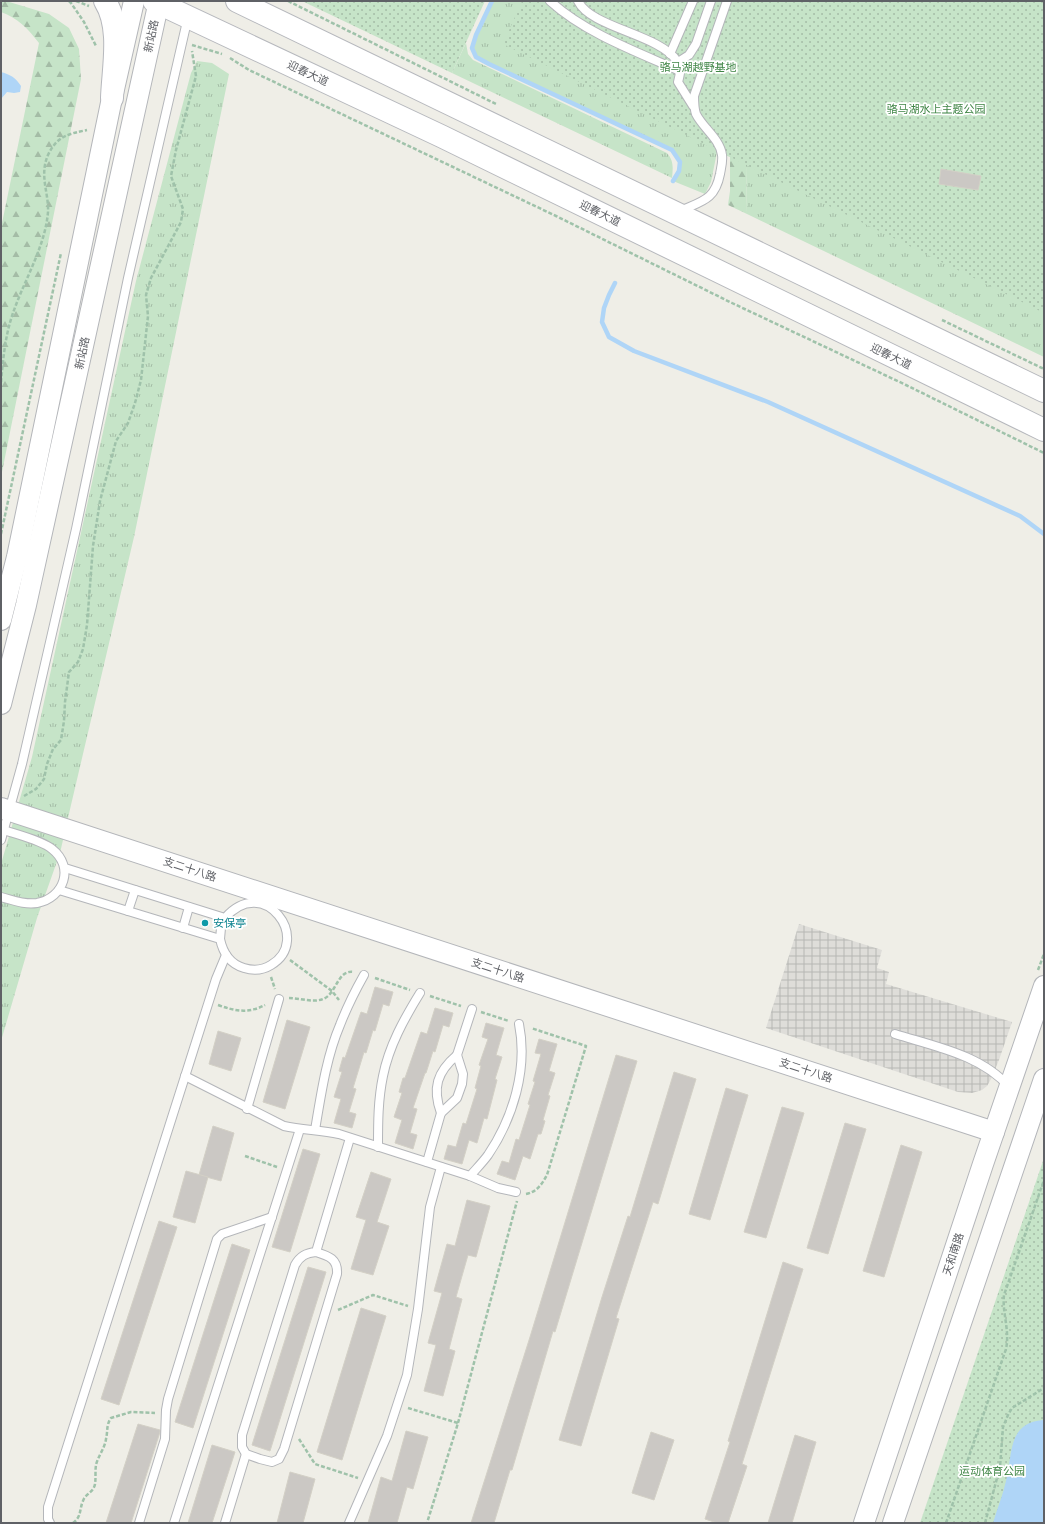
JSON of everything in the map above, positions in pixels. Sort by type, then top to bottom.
[{"type":"main road","points":[[237,1],[1044,391]]},
{"type":"main road","name":"迎春大道","points":[[157,2],[434,132],[1044,430]]},
{"type":"main road","points":[[108,8],[115,40],[112,98]]},
{"type":"street","name":"新站路","points":[[1,620],[16,556],[112,98],[134,1]]},
{"type":"street","name":"新站路","points":[[1,704],[26,605],[157,2]]},
{"type":"street","name":"支二十八路","points":[[7,807],[994,1132]]},
{"type":"street","name":"天和南路","points":[[864,1523],[1044,986]]},
{"type":"street","points":[[893,1523],[1044,1079]]},
{"type":"lane","points":[[550,1],[588,27],[628,48],[680,71]]},
{"type":"lane","points":[[578,1],[580,6],[597,18],[657,45],[678,62],[680,71],[678,82],[694,106],[697,115],[720,149],[722,164],[715,191],[710,197],[676,213]]},
{"type":"lane","points":[[670,54],[693,1]]},
{"type":"lane","points":[[678,62],[689,55],[696,44],[711,1]]},
{"type":"lane","points":[[694,106],[694,96],[727,1]]},
{"type":"lane","points":[[1,840],[7,807],[22,764],[75,537],[128,278],[188,16]]},
{"type":"lane","points":[[1,897],[23,904],[38,903],[50,898],[59,890],[64,879],[65,868],[63,860],[46,844],[4,830]]},
{"type":"lane","points":[[65,868],[225,918]]},
{"type":"lane","points":[[59,890],[220,939]]},
{"type":"lane","points":[[128,911],[135,890]]},
{"type":"lane","points":[[250,903],[261,904],[271,908],[282,919],[286,928],[287,938],[282,954],[274,963],[259,970],[249,970],[236,965],[226,955],[220,939],[221,928],[225,918],[236,908],[250,903]]},
{"type":"lane","points":[[183,928],[189,907]]},
{"type":"lane","points":[[50,1523],[48,1519],[48,1507],[216,979],[226,955]]},
{"type":"lane","points":[[315,1130],[328,1064],[336,1036],[345,1012],[364,975]]},
{"type":"lane","points":[[378,1147],[378,1118],[383,1075],[391,1047],[400,1027],[420,993]]},
{"type":"lane","points":[[247,1109],[279,999]]},
{"type":"lane","points":[[441,1113],[436,1100],[439,1076],[447,1063],[457,1054],[472,1009]]},
{"type":"lane","points":[[470,1176],[487,1156],[498,1138],[511,1108],[521,1069],[522,1040],[519,1024]]},
{"type":"lane","points":[[895,1034],[972,1059],[1001,1078],[1009,1088]]},
{"type":"lane","points":[[427,1162],[441,1113],[457,1098],[462,1084],[463,1074],[457,1054]]},
{"type":"lane","points":[[185,1076],[247,1109],[284,1126],[315,1130],[350,1138],[470,1176],[492,1186],[517,1193]]},
{"type":"lane","points":[[174,1523],[300,1129]]},
{"type":"lane","points":[[316,1252],[350,1138]]},
{"type":"lane","points":[[349,1523],[368,1481],[398,1405],[407,1376],[418,1309],[430,1207],[441,1167]]},
{"type":"lane","points":[[139,1523],[165,1439],[168,1399],[217,1238],[222,1234],[272,1217]]},
{"type":"lane","points":[[309,1252],[316,1252],[332,1258],[338,1267],[325,1315],[291,1427],[279,1459],[272,1462],[246,1454],[242,1447],[242,1436],[295,1265],[298,1259],[309,1252]]},
{"type":"lane","points":[[225,1523],[246,1454]]},
{"type":"path","points":[[69,1],[84,22],[96,46],[97,54]]},
{"type":"path","points":[[76,1],[108,8]]},
{"type":"path","points":[[7,807],[36,789],[44,779],[47,764],[53,749],[61,740],[69,672],[78,662],[82,649],[87,617],[93,546],[100,501],[116,441],[128,423],[141,380],[148,316],[146,295],[151,278],[181,222],[183,209],[171,176],[176,150],[196,76],[188,16]]},
{"type":"path","points":[[182,42],[224,55],[249,70],[556,216],[732,303],[906,385],[1044,453]]},
{"type":"path","points":[[85,138],[88,123]]},
{"type":"path","points":[[1,382],[4,353],[12,316],[44,231],[48,211],[43,179],[48,156],[57,142],[69,134],[87,130]]},
{"type":"path","points":[[1,534],[62,247]]},
{"type":"path","points":[[282,954],[332,991],[345,1012]]},
{"type":"path","points":[[267,967],[279,999]]},
{"type":"path","points":[[209,1001],[235,1011],[247,1011],[279,999],[323,999],[332,991],[343,974],[350,971],[586,1046],[547,1175],[543,1182],[533,1192],[527,1194],[517,1193],[458,1423],[426,1523]]},
{"type":"path","points":[[245,1156],[287,1170]]},
{"type":"path","points":[[946,1523],[1006,1348],[1008,1338],[1003,1306],[1004,1295],[1044,1180]]},
{"type":"path","points":[[325,1315],[373,1295],[418,1309]]},
{"type":"path","points":[[985,1523],[1000,1467],[1003,1428],[1008,1415],[1012,1408],[1044,1388]]},
{"type":"path","points":[[398,1405],[458,1423]]},
{"type":"path","points":[[74,1523],[81,1516],[82,1501],[86,1494],[93,1490],[95,1485],[96,1466],[105,1444],[107,1437],[106,1429],[111,1418],[131,1412],[166,1413]]},
{"type":"path","points":[[291,1427],[315,1464],[368,1481]]},
{"type":"shaded area","points":[[799,924],[882,950],[877,968],[889,972],[886,984],[1012,1022],[999,1060],[987,1086],[982,1090],[972,1093],[958,1092],[766,1028]]},
{"type":"green space","points":[[1,1],[6,1],[49,14],[69,28],[79,49],[81,79],[1,477],[1,228],[39,43],[22,24],[13,17],[1,12]]},
{"type":"green space","points":[[302,1],[485,1],[452,73]]},
{"type":"green space","name":"骆马湖越野基地","points":[[492,1],[734,1],[722,135],[730,157],[717,152],[711,182],[705,194],[673,181],[679,171],[680,162],[672,150],[476,57],[472,48],[476,35]]},
{"type":"green space","name":"骆马湖水上主题公园","points":[[522,1],[1044,1],[1044,313],[503,44]]},
{"type":"green space","name":"骆马湖水上主题公园","points":[[1044,1],[1044,357],[747,214],[746,165],[738,127]]},
{"type":"green space","points":[[466,43],[468,54],[473,60],[667,153],[672,162],[672,178],[452,73]]},
{"type":"green space","points":[[197,61],[212,63],[229,74],[134,537],[60,853],[37,918],[1,1041],[1,864],[32,757],[136,281],[191,73]]},
{"type":"green space","points":[[738,127],[746,165],[747,214],[728,205],[730,191],[730,157],[722,135]]},
{"type":"green space","name":"运动体育公园","points":[[1044,1158],[1044,1523],[920,1523]]},
{"type":"water","points":[[1,72],[10,75],[17,80],[21,86],[20,92],[7,92],[1,99]]},
{"type":"water","points":[[1043,1420],[1044,1523],[993,1523],[1005,1486],[1011,1451],[1017,1434],[1023,1427],[1031,1422]]},
{"type":"building","points":[[941,169],[981,176],[978,190],[939,184]]},
{"type":"building","points":[[375,987],[393,992],[389,1006],[383,1004],[375,1031],[373,1030],[366,1053],[364,1052],[353,1088],[356,1089],[349,1112],[356,1114],[352,1128],[334,1123],[341,1099],[334,1097],[342,1072],[339,1071],[343,1057],[345,1058],[361,1012],[367,1014]]},
{"type":"building","points":[[435,1008],[453,1013],[449,1027],[443,1025],[435,1052],[433,1051],[413,1108],[417,1109],[410,1133],[417,1135],[413,1149],[395,1143],[402,1120],[394,1117],[402,1093],[399,1092],[403,1078],[405,1078],[421,1032],[427,1034]]},
{"type":"building","points":[[287,1020],[310,1027],[285,1109],[263,1102]]},
{"type":"building","points":[[486,1023],[504,1028],[496,1055],[502,1057],[495,1079],[497,1080],[487,1119],[484,1118],[477,1143],[469,1140],[462,1164],[444,1159],[448,1145],[456,1147],[463,1123],[466,1124],[477,1089],[475,1088],[481,1066],[479,1065],[488,1039],[482,1037]]},
{"type":"building","points":[[218,1031],[241,1038],[231,1071],[209,1064]]},
{"type":"building","points":[[539,1039],[557,1044],[549,1071],[555,1073],[548,1095],[550,1096],[543,1120],[545,1121],[541,1134],[538,1134],[530,1159],[523,1156],[515,1180],[497,1174],[502,1161],[509,1163],[516,1139],[519,1140],[530,1105],[528,1104],[535,1082],[533,1081],[541,1054],[535,1053]]},
{"type":"building","points":[[616,1055],[637,1061],[555,1332],[553,1331],[512,1470],[510,1470],[494,1523],[471,1523],[530,1337]]},
{"type":"building","points":[[674,1072],[696,1079],[658,1204],[653,1202],[616,1318],[619,1319],[581,1446],[559,1440],[602,1297],[628,1216],[630,1217]]},
{"type":"building","points":[[726,1088],[748,1095],[710,1220],[689,1214]]},
{"type":"building","points":[[782,1107],[804,1113],[766,1238],[744,1232]]},
{"type":"building","points":[[845,1123],[866,1129],[828,1254],[807,1248]]},
{"type":"building","points":[[213,1126],[234,1133],[221,1181],[199,1175]]},
{"type":"building","points":[[901,1145],[922,1152],[884,1277],[863,1271]]},
{"type":"building","points":[[303,1149],[320,1154],[290,1252],[272,1247]]},
{"type":"building","points":[[186,1171],[208,1177],[195,1223],[173,1217]]},
{"type":"building","points":[[371,1172],[391,1179],[377,1222],[389,1226],[373,1275],[351,1269],[366,1220],[356,1217]]},
{"type":"building","points":[[467,1200],[490,1206],[476,1257],[468,1255],[456,1297],[462,1299],[449,1349],[455,1351],[443,1396],[424,1391],[436,1345],[428,1343],[442,1293],[434,1291],[447,1244],[455,1246]]},
{"type":"building","points":[[159,1221],[177,1227],[119,1405],[101,1399]]},
{"type":"building","points":[[232,1244],[250,1250],[193,1428],[175,1422]]},
{"type":"building","points":[[783,1262],[803,1269],[742,1464],[747,1466],[728,1523],[717,1523],[705,1519],[730,1442],[728,1441]]},
{"type":"building","points":[[308,1267],[326,1272],[270,1451],[252,1445]]},
{"type":"building","points":[[361,1308],[386,1316],[342,1460],[317,1452]]},
{"type":"building","points":[[138,1424],[160,1430],[160,1432],[131,1523],[106,1523]]},
{"type":"building","points":[[406,1431],[428,1437],[413,1489],[407,1487],[397,1523],[368,1523],[381,1477],[392,1481]]},
{"type":"building","points":[[651,1432],[674,1440],[654,1500],[632,1493]]},
{"type":"building","points":[[795,1435],[816,1442],[792,1523],[768,1523]]},
{"type":"building","points":[[212,1445],[235,1452],[212,1523],[188,1523]]},
{"type":"building","points":[[290,1472],[315,1479],[303,1523],[277,1523]]},
{"type":"waterway","points":[[492,1],[476,35],[472,48],[476,57],[672,150],[680,162],[679,171],[673,181]]},
{"type":"waterway","points":[[615,283],[604,308],[602,322],[609,337],[634,351],[768,402],[1020,516],[1044,534]]},
{"type":"place","name":"安保亭","points":[[205,923]]}]
